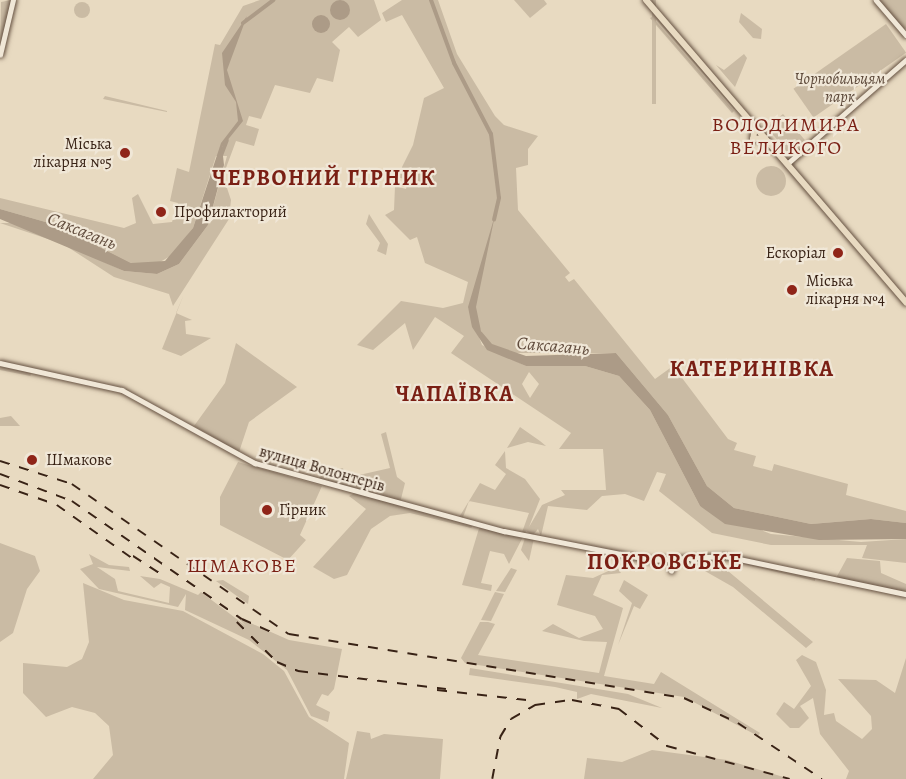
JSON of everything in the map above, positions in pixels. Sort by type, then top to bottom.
[{"type":"main road","points":[[646,0],[755,127],[753,139],[765,138],[906,302]]},
{"type":"street","points":[[0,55],[13,0]]},
{"type":"street","points":[[876,0],[906,35]]},
{"type":"street","points":[[787,164],[906,60]]},
{"type":"street","name":"вулиця Волонтерів","points":[[0,363],[122,390],[255,463],[504,531],[652,560],[727,556],[906,594]]},
{"type":"street","points":[[671,571],[675,559]]},
{"type":"green space","points":[[11,0],[0,47],[1,2]]},
{"type":"green space","points":[[260,0],[374,0],[381,20],[358,37],[349,27],[332,42],[340,50],[333,82],[317,78],[310,93],[275,85],[261,119],[249,116],[246,125],[259,129],[254,146],[236,141],[223,176],[231,200],[229,219],[173,306],[169,294],[114,277],[63,244],[0,223],[17,223],[124,271],[157,274],[179,264],[208,225],[227,156],[216,156],[193,228],[172,255],[155,265],[131,263],[56,225],[0,209],[0,198],[124,228],[136,223],[132,198],[138,194],[153,224],[172,222],[178,203],[170,201],[177,168],[189,172],[215,44],[220,45],[243,6]]},
{"type":"green space","points":[[402,0],[438,0],[457,54],[495,116],[504,125],[538,136],[528,149],[528,165],[516,168],[518,210],[570,273],[565,277],[569,282],[574,279],[655,379],[673,366],[728,439],[737,443],[734,450],[756,456],[753,466],[772,471],[774,464],[848,484],[846,495],[906,511],[906,523],[871,519],[811,524],[734,508],[707,486],[668,415],[616,353],[500,353],[486,340],[468,307],[482,345],[526,366],[585,366],[619,376],[650,410],[700,506],[771,534],[861,542],[906,539],[906,563],[862,558],[867,545],[771,545],[712,533],[659,491],[666,474],[657,472],[644,501],[625,494],[602,496],[587,510],[548,506],[541,536],[538,529],[533,535],[526,531],[509,564],[504,554],[490,551],[481,583],[492,585],[491,591],[462,585],[480,525],[521,535],[529,513],[469,501],[480,483],[495,490],[506,474],[495,465],[505,451],[506,468],[525,479],[540,499],[529,527],[542,505],[565,495],[561,490],[606,490],[603,449],[559,449],[571,433],[451,353],[464,336],[435,317],[413,350],[405,323],[373,350],[357,345],[401,301],[443,308],[463,303],[468,282],[425,263],[417,237],[410,240],[385,215],[394,210],[395,186],[406,189],[408,180],[397,177],[413,145],[424,98],[444,88],[402,15],[386,22],[382,13]],"holes":[[[529,372],[539,384],[530,398],[522,384]]]},
{"type":"green space","points":[[514,0],[544,0],[547,4],[530,18]]},
{"type":"green space","points":[[652,0],[656,0],[656,104],[652,104]]},
{"type":"green space","points":[[876,0],[906,0],[906,28],[903,31]]},
{"type":"green space","points":[[79,2],[85,2],[90,10],[88,16],[79,18],[74,13],[74,7]]},
{"type":"green space","points":[[741,13],[762,29],[761,39],[753,38],[739,22]]},
{"type":"green space","points":[[655,15],[736,108],[734,109],[653,16]]},
{"type":"green space","points":[[652,17],[734,111],[732,113],[650,18]]},
{"type":"green space","name":"Чорнобильцям парк","points":[[886,24],[906,53],[814,117],[793,89]]},
{"type":"green space","points":[[744,54],[747,58],[735,87],[716,65],[724,70]]},
{"type":"green space","points":[[105,96],[167,111],[167,112],[103,99]]},
{"type":"green space","points":[[783,114],[805,140],[789,154],[767,127]]},
{"type":"green space","points":[[771,166],[782,170],[786,181],[782,192],[771,196],[760,192],[756,181],[760,170]]},
{"type":"green space","points":[[369,214],[388,244],[386,255],[377,251],[380,243],[366,224]]},
{"type":"green space","points":[[176,313],[192,320],[185,321],[186,334],[211,338],[181,356],[162,349]]},
{"type":"green space","points":[[236,343],[297,387],[249,422],[239,452],[194,426],[225,383]]},
{"type":"green space","points":[[0,365],[31,371],[30,376],[0,370]]},
{"type":"green space","points":[[11,416],[20,426],[0,426],[0,418]]},
{"type":"green space","points":[[520,427],[546,446],[528,442],[507,448]]},
{"type":"green space","points":[[386,432],[397,477],[405,483],[400,503],[458,519],[469,501],[462,520],[475,523],[471,528],[410,513],[390,516],[371,529],[347,575],[334,579],[313,567],[366,509],[349,496],[357,492],[292,474],[318,481],[321,473],[343,468],[346,478],[390,468],[381,434]]},
{"type":"green space","name":"Гірник","points":[[238,462],[322,486],[300,535],[306,540],[288,560],[220,525],[220,497]]},
{"type":"green space","points":[[525,538],[534,538],[529,561],[521,550]]},
{"type":"green space","points":[[0,543],[35,556],[40,571],[27,589],[13,633],[0,642]]},
{"type":"green space","points":[[89,554],[109,565],[129,567],[130,571],[97,567],[115,579],[118,591],[169,603],[170,587],[161,583],[154,588],[140,576],[160,579],[198,595],[201,592],[246,626],[237,617],[289,640],[342,649],[334,689],[328,696],[322,694],[316,705],[330,712],[328,722],[311,716],[287,670],[249,640],[185,610],[186,594],[178,607],[99,589],[80,569],[93,564]]},
{"type":"green space","points":[[682,558],[725,558],[722,566],[813,642],[806,648],[733,587]]},
{"type":"green space","points":[[847,558],[880,561],[881,573],[906,584],[906,594],[836,578]]},
{"type":"green space","points":[[736,560],[815,578],[815,581],[735,562]]},
{"type":"green space","points":[[617,567],[621,573],[602,575],[593,595],[623,608],[604,676],[654,684],[661,672],[760,733],[758,736],[684,697],[465,663],[461,658],[480,622],[488,622],[495,624],[478,655],[599,673],[607,642],[584,641],[542,631],[553,624],[579,638],[603,629],[595,616],[557,605],[566,575],[593,578]]},
{"type":"green space","points":[[511,568],[517,570],[505,592],[496,591]]},
{"type":"green space","points":[[223,580],[249,596],[248,604],[216,581]]},
{"type":"green space","points":[[624,580],[648,595],[640,609],[634,606],[618,645],[632,603],[619,591]]},
{"type":"green space","points":[[83,583],[124,600],[183,611],[263,654],[284,671],[309,717],[349,743],[344,779],[93,779],[113,755],[109,726],[95,713],[72,707],[46,717],[23,693],[23,663],[67,667],[82,659],[89,642]]},
{"type":"green space","points":[[495,592],[504,594],[491,621],[481,620]]},
{"type":"green space","points":[[802,655],[816,662],[826,690],[824,715],[834,713],[836,721],[862,739],[872,729],[871,716],[838,679],[876,680],[895,693],[906,658],[906,779],[846,779],[849,771],[820,734],[813,698],[800,706],[809,718],[799,728],[790,728],[776,714],[784,702],[794,709],[811,686],[796,660]]},
{"type":"green space","points":[[470,668],[628,694],[662,708],[591,694],[577,699],[577,692],[555,687],[469,675]]},
{"type":"green space","points":[[357,731],[370,733],[371,739],[384,734],[443,739],[440,779],[346,779]]},
{"type":"green space","points":[[652,750],[727,760],[790,779],[584,779],[587,758],[622,762]]},
{"type":"shaded area","points":[[340,0],[347,3],[350,10],[347,17],[340,20],[333,17],[330,10],[333,3]]},
{"type":"shaded area","points":[[317,15],[325,15],[330,20],[328,31],[317,33],[312,28],[312,20]]},
{"type":"shaded area","points":[[247,16],[227,70],[243,121],[222,147],[224,165],[208,225],[179,264],[157,274],[124,271],[0,219],[0,209],[56,225],[131,263],[165,261],[193,228],[221,143],[238,121],[236,102],[225,85],[222,53]]},
{"type":"shaded area","points":[[495,215],[476,307],[481,331],[492,344],[526,356],[616,353],[668,415],[707,486],[734,508],[811,524],[871,519],[906,523],[906,539],[819,540],[725,524],[700,506],[650,410],[619,376],[585,366],[526,366],[487,350],[472,327],[468,307]]},
{"type":"waterway","name":"Саксагань","points":[[243,23],[273,0]]},
{"type":"waterway","name":"Саксагань","points":[[431,0],[454,63],[491,134],[499,198],[494,219]]},
{"type":"waterway","name":"Саксагань","points":[[220,158],[227,140]]},
{"type":"railway","points":[[0,461],[72,484],[289,634],[684,698],[738,723],[822,779]]},
{"type":"railway","points":[[0,474],[72,501],[242,619],[275,634]]},
{"type":"railway","points":[[0,485],[57,505],[139,563]]},
{"type":"railway","points":[[133,556],[161,574]]},
{"type":"railway","points":[[237,622],[277,662],[298,671],[446,689]]},
{"type":"railway","points":[[437,690],[535,701]]},
{"type":"railway","points":[[492,779],[500,737],[511,719],[535,705],[572,700],[619,709],[667,746],[790,779]]},
{"type":"place","name":"Міська лікарня №5","points":[[125,153]]},
{"type":"place","name":"Профилакторий","points":[[161,212]]},
{"type":"place","name":"Ескоріал","points":[[838,253]]},
{"type":"place","name":"Міська лікарня №4","points":[[792,290]]},
{"type":"place","name":"Шмакове","points":[[32,460]]},
{"type":"place","name":"Гірник","points":[[267,510]]},
{"type":"district","name":"ВОЛОДИМИРА ВЕЛИКОГО","points":[[786,136]]},
{"type":"district","name":"ЧЕРВОНИЙ ГІРНИК","points":[[324,179]]},
{"type":"district","name":"КАТЕРИНІВКА","points":[[752,370]]},
{"type":"district","name":"ЧАПАЇВКА","points":[[455,395]]},
{"type":"district","name":"ПОКРОВСЬКЕ","points":[[665,563]]},
{"type":"district","name":"ШМАКОВЕ","points":[[242,565]]}]
